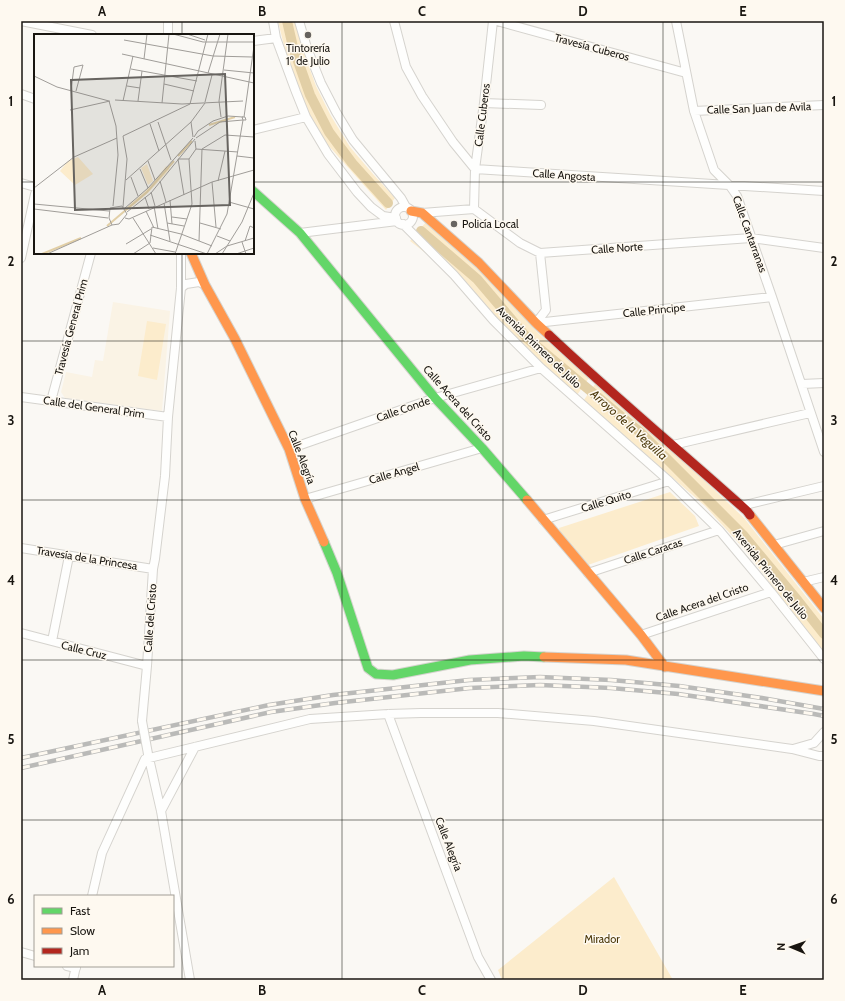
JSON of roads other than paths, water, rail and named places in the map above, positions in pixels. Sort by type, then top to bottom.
[{"type":"street","points":[[21,21],[87,34]]},
{"type":"street","points":[[168,21],[168,34]]},
{"type":"street","name":"Avenida Primero de Julio","points":[[273,21],[276,38],[306,117],[328,154],[357,192],[371,207],[383,216],[399,221],[454,275],[494,320],[542,368],[669,481],[719,530],[824,659]]},
{"type":"street","points":[[299,21],[307,48],[321,83],[336,112],[353,140],[401,198],[412,216],[409,223],[399,221],[300,233]]},
{"type":"street","points":[[394,21],[406,67],[422,96],[453,142],[475,169]]},
{"type":"street","name":"Calle Cuberos","points":[[474,209],[475,169],[493,21]]},
{"type":"street","name":"Travesía Cuberos","points":[[498,21],[686,73]]},
{"type":"street","name":"Calle Cantarranas","points":[[676,21],[694,111],[714,170],[730,186],[737,196],[802,384],[810,412],[820,428],[824,452]]},
{"type":"street","points":[[254,41],[276,38]]},
{"type":"street","points":[[21,94],[34,99]]},
{"type":"street","points":[[484,103],[541,105]]},
{"type":"street","name":"Calle San Juan de Avila","points":[[694,111],[824,105]]},
{"type":"street","points":[[254,130],[306,117]]},
{"type":"street","name":"Calle Angosta","points":[[475,169],[824,191]]},
{"type":"street","points":[[21,183],[34,187]]},
{"type":"street","name":"Calle Acera del Cristo","points":[[254,192],[300,233],[435,398],[482,448],[666,667]]},
{"type":"street","points":[[21,258],[34,199]]},
{"type":"street","points":[[399,221],[396,212],[400,208],[422,213],[474,209],[520,243],[540,253],[546,310],[536,323]]},
{"type":"street","name":"Avenida Primero de Julio","points":[[422,213],[479,264],[536,323],[594,377],[747,511],[824,608]]},
{"type":"street","name":"Calle Norte","points":[[540,253],[752,238],[824,248]]},
{"type":"street","name":"Travesía General Prim","points":[[51,401],[91,254]]},
{"type":"street","name":"Calle del Cristo","points":[[181,254],[181,288],[168,417],[165,476],[153,569],[142,721],[161,811],[190,980]]},
{"type":"street","name":"Calle Alegría","points":[[191,254],[205,285],[236,339],[289,449],[305,499],[337,573],[368,668],[376,674],[393,674],[470,660],[524,656],[626,660],[666,667]]},
{"type":"street","points":[[181,288],[186,284],[199,282],[205,285]]},
{"type":"street","name":"Calle Principe","points":[[536,323],[772,296]]},
{"type":"street","name":"Calle Conde","points":[[289,449],[435,398],[542,368]]},
{"type":"street","points":[[802,384],[824,383]]},
{"type":"street","name":"Calle del General Prim","points":[[21,397],[168,417]]},
{"type":"street","points":[[673,445],[810,412]]},
{"type":"street","name":"Calle Angel","points":[[305,499],[482,448]]},
{"type":"street","name":"Calle Quito","points":[[543,520],[669,481]]},
{"type":"street","points":[[741,506],[824,486]]},
{"type":"street","name":"Calle Caracas","points":[[588,573],[719,530]]},
{"type":"street","points":[[774,545],[824,531]]},
{"type":"street","name":"Travesía de la Princesa","points":[[21,548],[153,569]]},
{"type":"street","points":[[52,642],[69,556]]},
{"type":"street","points":[[803,582],[824,577]]},
{"type":"street","name":"Calle Acera del Cristo","points":[[641,636],[771,592]]},
{"type":"street","name":"Calle Cruz","points":[[21,633],[147,666]]},
{"type":"street","points":[[666,667],[824,691]]},
{"type":"street","points":[[92,895],[102,853],[145,759],[149,756],[195,747],[310,719],[388,714],[498,713],[594,721],[792,749],[824,756]]},
{"type":"street","name":"Calle Alegría","points":[[388,714],[478,957],[491,980]]},
{"type":"street","points":[[792,749],[814,743],[824,732]]},
{"type":"street","points":[[161,811],[195,747]]},
{"type":"street","points":[[21,952],[34,956]]},
{"type":"street","points":[[73,967],[73,980]]},
{"type":"waterway","name":"Arroyo de la Veguilla","points":[[287,21],[293,47],[310,95],[329,132],[352,163],[388,203]]},
{"type":"waterway","name":"Arroyo de la Veguilla","points":[[421,231],[477,279],[528,339],[641,433],[743,535],[824,634]]},
{"type":"railway","points":[[21,758],[269,705],[333,695],[469,680],[540,677],[611,680],[679,686],[824,709]]},
{"type":"railway","points":[[21,768],[271,712],[335,703],[470,688],[540,685],[611,688],[678,694],[824,716]]},
{"type":"place","name":"Tintorería 1º de Julio","points":[[308,35]]},
{"type":"place","name":"Policía Local","points":[[454,224]]},
{"type":"park label","name":"Mirador","points":[[602,939]]}]
